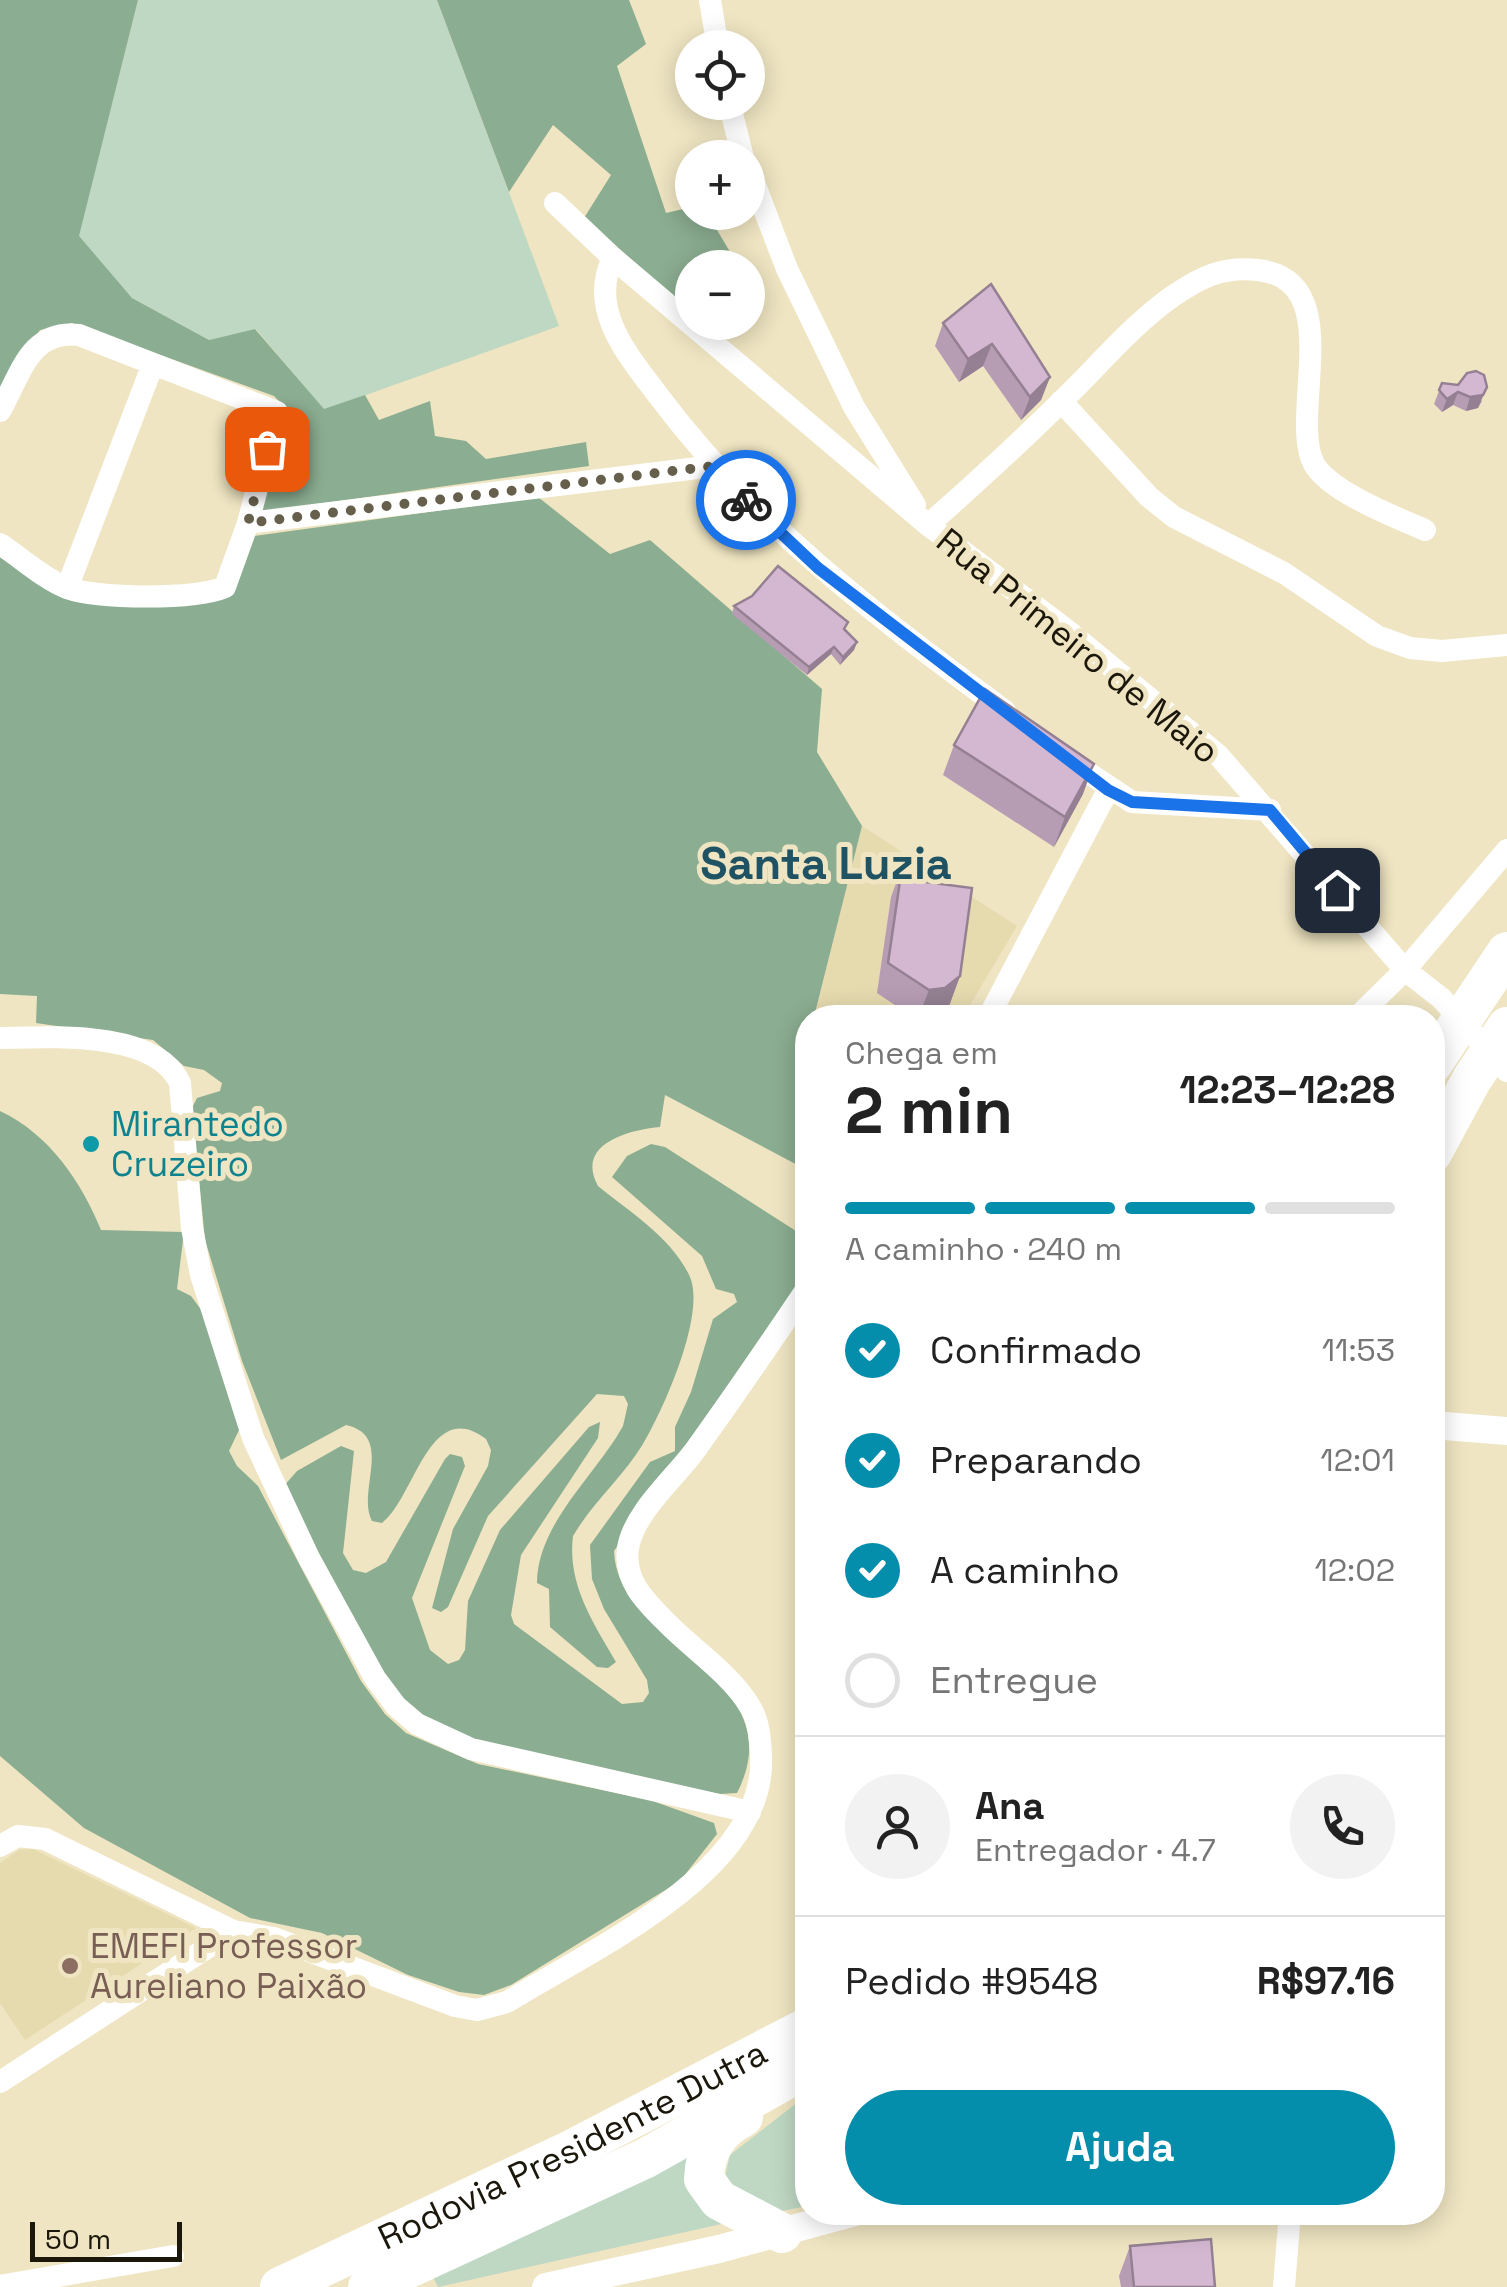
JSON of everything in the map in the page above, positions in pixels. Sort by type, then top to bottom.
[{"type":"highway","points":[[1445,1044],[1507,952]]},
{"type":"highway","points":[[1445,1136],[1490,1075],[1507,1027]]},
{"type":"highway","name":"Rodovia Presidente Dutra","points":[[280,2287],[554,2158],[795,2034]]},
{"type":"highway","name":"Rodovia Presidente Dutra","points":[[368,2287],[646,2158],[795,2074]]},
{"type":"highway","points":[[782,2233],[719,2200],[708,2190],[704,2166],[715,2140],[729,2124],[795,2086]]},
{"type":"street","points":[[710,0],[715,30]]},
{"type":"street","name":"Rua Primeiro de Maio","points":[[555,203],[613,258],[928,525],[1083,643],[1218,756],[1270,810],[1405,970],[1441,998],[1490,1075]]},
{"type":"street","points":[[765,212],[787,269],[854,407],[928,525],[1133,330],[1186,288],[1221,269],[1266,271],[1293,289],[1308,321],[1312,367],[1307,431],[1318,470],[1354,495],[1424,530]]},
{"type":"street","points":[[613,258],[602,286],[605,311],[615,332],[714,466],[818,568],[1024,726]]},
{"type":"street","points":[[0,411],[39,342],[57,332],[79,334],[277,412],[248,523],[225,587],[211,593],[118,594],[66,588],[0,544]]},
{"type":"street","points":[[66,588],[153,364]]},
{"type":"street","points":[[1062,401],[1149,497],[1174,516],[1284,573],[1377,636],[1410,648],[1442,651],[1507,645]]},
{"type":"street","points":[[829,442],[854,407]]},
{"type":"street","points":[[248,523],[714,466]]},
{"type":"street","points":[[1052,747],[1108,790],[1132,802],[1270,810]]},
{"type":"street","points":[[995,1005],[1108,790]]},
{"type":"street","points":[[1367,1005],[1405,970],[1507,850]]},
{"type":"street","points":[[0,1038],[108,1042],[143,1050],[174,1069],[180,1083],[192,1228],[201,1275],[253,1438],[309,1558],[375,1678],[396,1706],[417,1724],[471,1749],[750,1812]]},
{"type":"street","points":[[0,1846],[18,1836],[45,1839],[233,1931],[274,1938],[454,2006],[492,2008],[691,1886],[728,1847],[750,1812],[761,1764],[758,1723],[750,1706],[642,1597],[629,1569],[633,1534],[795,1306]]},
{"type":"street","points":[[1445,1426],[1507,1431]]},
{"type":"street","points":[[0,2082],[233,1931]]},
{"type":"street","points":[[546,2287],[810,2225]]},
{"type":"street","points":[[1284,2287],[1289,2225]]},
{"type":"street","points":[[0,2286],[173,2256]]},
{"type":"shaded area","points":[[862,826],[1017,926],[970,1005],[817,1005]]},
{"type":"shaded area","name":"EMEFI Professor Aureliano Paixão","points":[[33,1849],[196,1928],[25,2040],[0,2003],[0,1863],[19,1850]]},
{"type":"green space","points":[[0,0],[138,0],[79,236],[132,298],[209,340],[255,329],[324,409],[365,395],[379,420],[430,401],[435,436],[466,441],[486,459],[586,442],[589,466],[261,512],[289,419],[286,408],[274,396],[72,323],[40,330],[0,388]]},
{"type":"green space","points":[[138,0],[437,0],[559,326],[324,410],[256,329],[209,340],[132,298],[78,237]]},
{"type":"green space","points":[[437,0],[629,0],[646,44],[617,66],[666,213],[675,211],[675,230],[717,230],[729,250],[675,250],[675,298],[584,218],[611,175],[553,125],[509,192]]},
{"type":"green space","points":[[538,497],[610,554],[650,540],[822,689],[817,752],[862,826],[817,1005],[795,1005],[795,1164],[665,1095],[660,1127],[620,1136],[608,1142],[593,1159],[598,1186],[673,1250],[690,1277],[693,1294],[680,1362],[651,1429],[573,1536],[578,1586],[616,1662],[608,1668],[597,1667],[550,1627],[549,1589],[537,1583],[540,1561],[557,1520],[623,1426],[628,1404],[624,1396],[597,1394],[488,1516],[448,1607],[441,1612],[432,1608],[453,1529],[488,1466],[491,1450],[486,1439],[467,1429],[450,1430],[437,1440],[382,1523],[372,1521],[368,1509],[372,1452],[361,1431],[346,1425],[281,1460],[242,1361],[205,1240],[192,1108],[197,1098],[220,1091],[222,1083],[204,1070],[184,1066],[153,1040],[36,1023],[37,996],[0,994],[0,557],[51,589],[218,600],[254,536]]},
{"type":"green space","points":[[0,1111],[34,1132],[61,1161],[84,1194],[101,1230],[184,1232],[177,1289],[191,1296],[202,1311],[240,1428],[229,1451],[237,1466],[258,1486],[361,1681],[385,1714],[406,1733],[478,1764],[650,1800],[714,1823],[717,1834],[680,1881],[511,1985],[484,1995],[459,1992],[408,1975],[322,1933],[250,1918],[84,1828],[0,1756]]},
{"type":"green space","points":[[651,1144],[665,1147],[795,1230],[795,1288],[614,1551],[623,1584],[643,1612],[725,1689],[744,1718],[749,1752],[737,1793],[719,1794],[480,1742],[428,1719],[393,1690],[283,1487],[297,1471],[341,1446],[354,1451],[343,1553],[353,1570],[366,1573],[386,1562],[445,1459],[450,1454],[462,1457],[465,1466],[412,1598],[430,1650],[448,1664],[459,1660],[465,1650],[468,1601],[500,1530],[589,1427],[600,1422],[598,1438],[521,1555],[511,1615],[514,1624],[622,1704],[643,1702],[649,1693],[647,1680],[604,1609],[592,1579],[590,1545],[650,1462],[675,1451],[675,1427],[691,1392],[713,1319],[737,1302],[734,1294],[716,1289],[702,1256],[612,1177],[627,1156]]},
{"type":"green space","points":[[795,2104],[795,2208],[762,2215],[725,2177],[730,2155]]},
{"type":"green space","points":[[691,2151],[686,2177],[690,2194],[726,2223],[438,2287],[432,2275]]},
{"type":"building","points":[[991,284],[1050,377],[1030,397],[992,344],[968,359],[943,323]]},
{"type":"building","points":[[1476,371],[1484,375],[1487,387],[1483,395],[1470,397],[1458,392],[1447,399],[1439,390],[1442,383],[1458,385],[1467,373]]},
{"type":"building","points":[[778,566],[848,622],[844,629],[857,642],[843,657],[834,647],[809,667],[734,606],[752,596]]},
{"type":"building","points":[[985,689],[1094,764],[1065,817],[954,745]]},
{"type":"building","points":[[902,867],[926,882],[972,888],[960,976],[945,988],[929,990],[888,963]]},
{"type":"building","points":[[1211,2239],[1215,2287],[1134,2287],[1130,2246]]},
{"type":"way so far","points":[[267,449],[248,523],[714,466],[746,500]]},
{"type":"place","name":"Mirantedo Cruzeiro","points":[[91,1144]]},
{"type":"place","name":"EMEFI Professor Aureliano Paixão","points":[[70,1966]]},
{"type":"district","name":"Santa Luzia","points":[[826,863]]},
{"type":"route","points":[[746,500],[818,568],[1108,790],[1132,802],[1270,810],[1337,890]]}]
